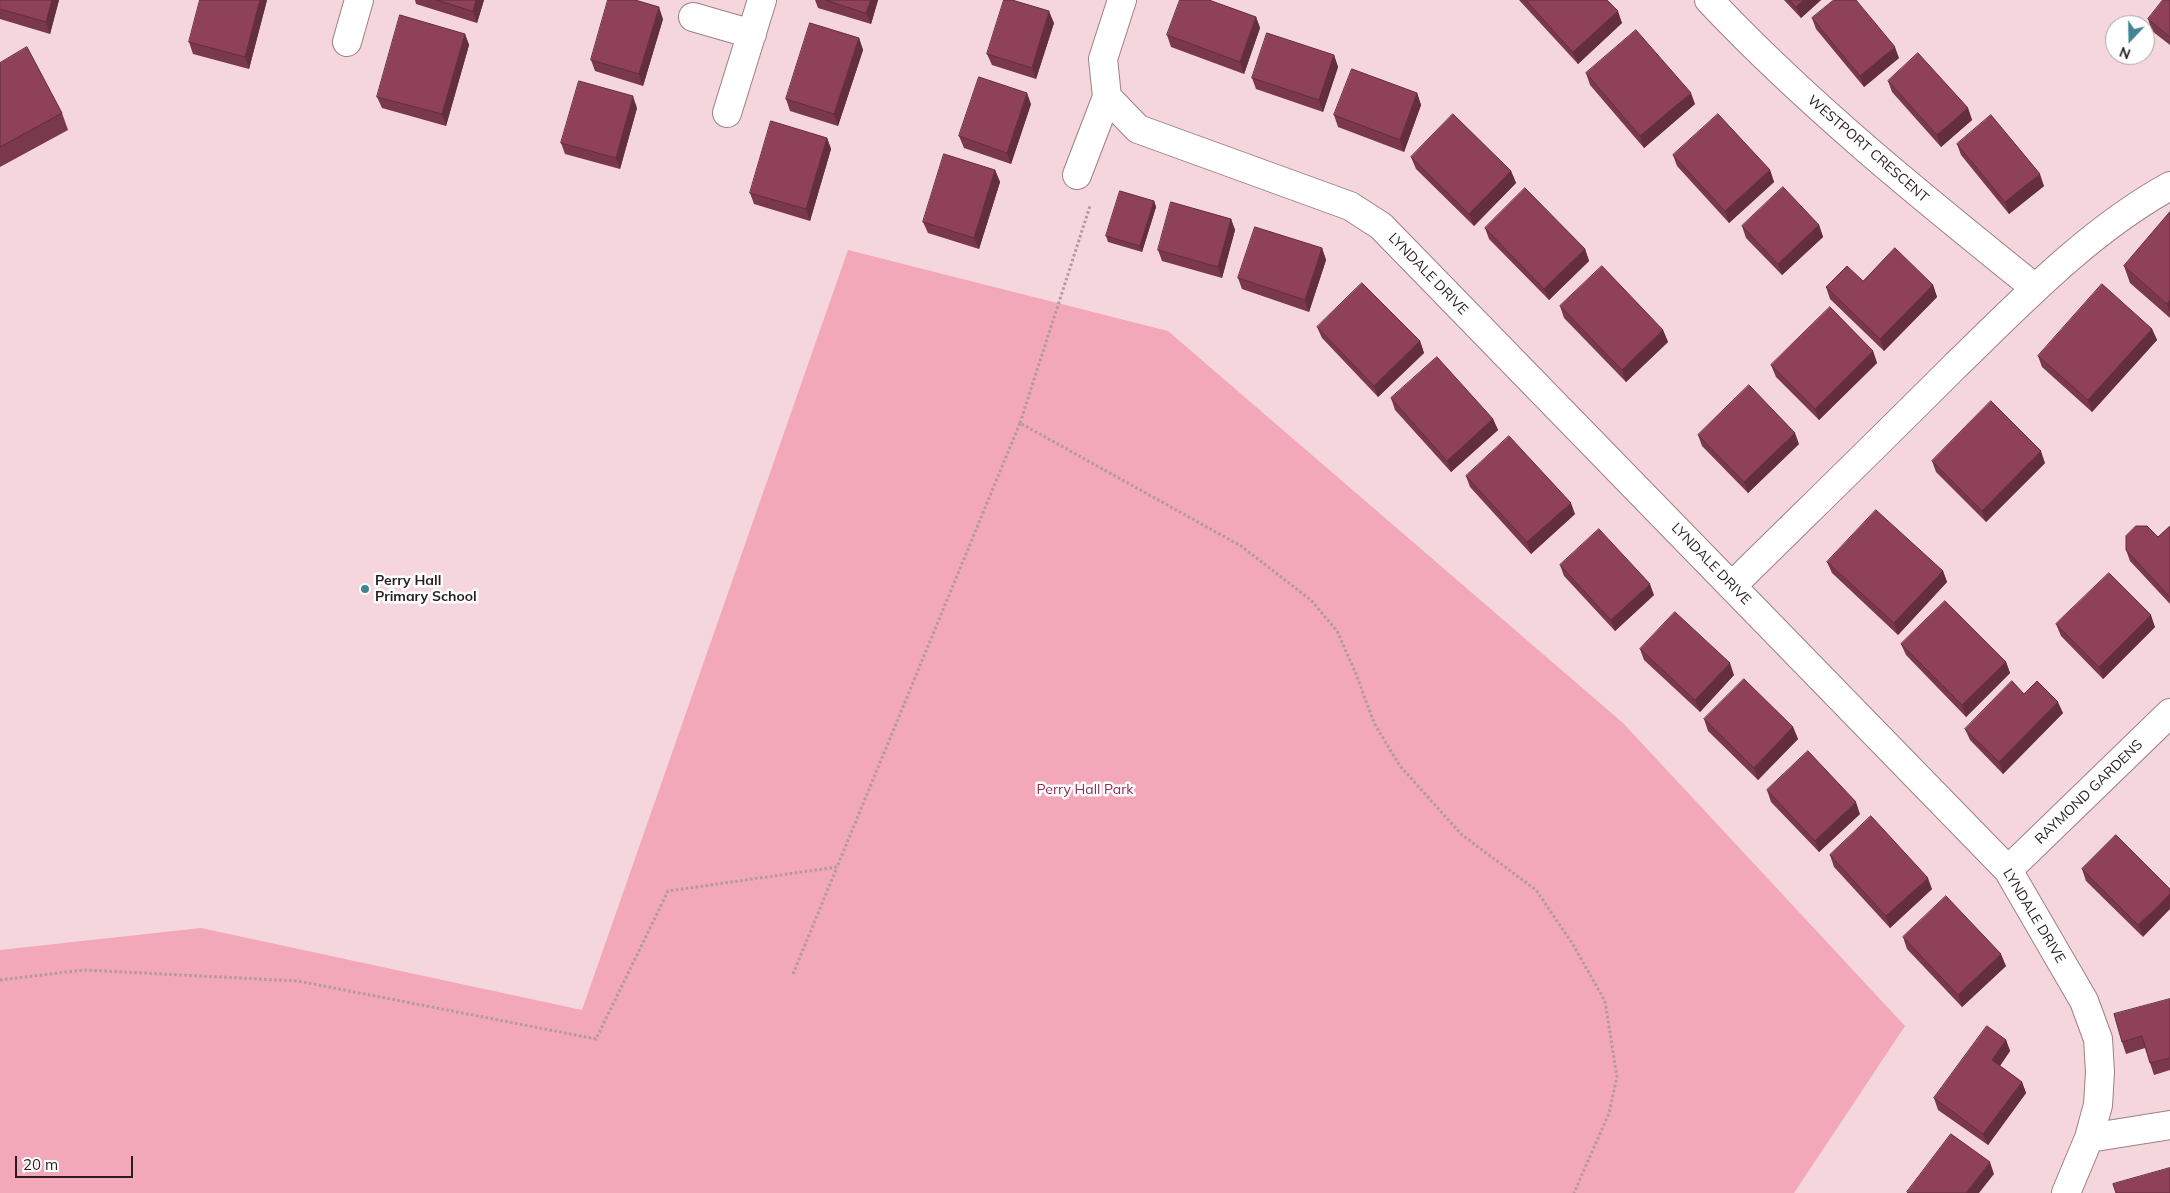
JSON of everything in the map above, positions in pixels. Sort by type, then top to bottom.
[{"type":"street","points":[[347,42],[359,0]]},
{"type":"street","points":[[727,113],[762,0]]},
{"type":"street","points":[[1077,175],[1107,98],[1103,59],[1122,0]]},
{"type":"street","name":"WESTPORT CRESCENT","points":[[1709,0],[1750,44],[1889,170],[2035,288]]},
{"type":"street","points":[[693,17],[752,34]]},
{"type":"street","name":"LYNDALE DRIVE","points":[[1107,98],[1138,128],[1350,206],[1381,226],[2008,870],[2084,1001],[2098,1039],[2100,1072],[2098,1105],[2089,1138],[2066,1193]]},
{"type":"street","points":[[1732,586],[2035,288],[2100,233],[2170,186]]},
{"type":"street","name":"RAYMOND GARDENS","points":[[2008,870],[2170,713]]},
{"type":"street","points":[[2089,1138],[2170,1125]]},
{"type":"path","points":[[792,974],[1020,423],[1092,201],[1077,175]]},
{"type":"path","points":[[1020,423],[1241,546],[1311,600],[1337,631],[1356,674],[1374,723],[1400,766],[1462,835],[1536,890],[1572,943],[1604,1001],[1617,1077],[1609,1113],[1574,1193]]},
{"type":"path","points":[[0,980],[84,970],[298,981],[596,1039],[668,891],[837,867]]},
{"type":"green space","name":"Perry Hall Park","points":[[848,250],[1168,331],[1623,723],[1905,1026],[1794,1193],[0,1193],[0,950],[201,928],[582,1010]]},
{"type":"building","points":[[0,0],[52,0],[46,22],[0,9]]},
{"type":"building","points":[[200,0],[260,0],[245,57],[189,42]]},
{"type":"building","points":[[437,0],[476,0],[473,11]]},
{"type":"building","points":[[608,0],[635,0],[659,7],[639,74],[591,60]]},
{"type":"building","points":[[826,0],[871,0],[866,13]]},
{"type":"building","points":[[1004,0],[1012,0],[1049,11],[1032,68],[987,54]]},
{"type":"building","points":[[1180,0],[1209,0],[1256,17],[1240,62],[1167,35]]},
{"type":"building","points":[[1526,0],[1607,0],[1618,11],[1573,52]]},
{"type":"building","points":[[1790,0],[1804,0],[1796,7]]},
{"type":"building","points":[[1834,0],[1856,0],[1895,47],[1860,76],[1812,18]]},
{"type":"building","points":[[2163,0],[2170,0],[2170,37],[2155,25],[2155,15],[2151,15]]},
{"type":"building","points":[[400,15],[465,34],[442,114],[377,97]]},
{"type":"building","points":[[810,23],[859,38],[834,114],[786,99]]},
{"type":"building","points":[[1636,30],[1691,93],[1640,136],[1586,73]]},
{"type":"building","points":[[1267,33],[1334,55],[1319,100],[1252,78]]},
{"type":"building","points":[[27,47],[62,113],[0,147],[0,63]]},
{"type":"building","points":[[1918,53],[1968,108],[1937,135],[1888,81]]},
{"type":"building","points":[[1352,69],[1417,93],[1400,140],[1334,115]]},
{"type":"building","points":[[979,77],[1027,93],[1007,153],[959,136]]},
{"type":"building","points":[[579,81],[633,96],[616,158],[561,143]]},
{"type":"building","points":[[1453,114],[1511,171],[1469,214],[1411,157]]},
{"type":"building","points":[[1718,114],[1770,170],[1725,211],[1673,155]]},
{"type":"building","points":[[1991,115],[2040,174],[2005,202],[1957,144]]},
{"type":"building","points":[[771,121],[827,138],[806,209],[750,193]]},
{"type":"building","points":[[944,154],[995,170],[974,238],[923,222]]},
{"type":"building","points":[[1783,187],[1819,225],[1778,264],[1742,226]]},
{"type":"building","points":[[1525,188],[1585,249],[1544,289],[1485,228]]},
{"type":"building","points":[[1120,191],[1154,201],[1140,246],[1106,236]]},
{"type":"building","points":[[1171,202],[1231,219],[1218,267],[1158,250]]},
{"type":"building","points":[[2170,212],[2170,300],[2167,304],[2124,266]]},
{"type":"building","points":[[1255,227],[1322,248],[1305,300],[1238,278]]},
{"type":"building","points":[[1895,248],[1933,285],[1880,339],[1826,287],[1847,266],[1863,281]]},
{"type":"building","points":[[1602,266],[1663,330],[1622,370],[1560,306]]},
{"type":"building","points":[[1362,283],[1420,341],[1374,386],[1317,327]]},
{"type":"building","points":[[2102,284],[2152,329],[2088,400],[2038,356]]},
{"type":"building","points":[[1830,307],[1873,351],[1815,409],[1771,365]]},
{"type":"building","points":[[1437,357],[1493,419],[1447,461],[1391,398]]},
{"type":"building","points":[[1749,385],[1795,433],[1744,482],[1698,435]]},
{"type":"building","points":[[1991,401],[2041,451],[1982,511],[1932,461]]},
{"type":"building","points":[[1509,436],[1571,503],[1527,542],[1466,476]]},
{"type":"building","points":[[1876,510],[1943,571],[1894,623],[1827,562]]},
{"type":"building","points":[[2136,526],[2147,526],[2158,537],[2170,526],[2170,597],[2126,550],[2126,536]]},
{"type":"building","points":[[1599,529],[1650,584],[1611,620],[1560,565]]},
{"type":"building","points":[[2109,573],[2151,615],[2099,667],[2056,624]]},
{"type":"building","points":[[1945,601],[2006,662],[1962,705],[1901,644]]},
{"type":"building","points":[[1675,612],[1730,663],[1695,700],[1640,649]]},
{"type":"building","points":[[1744,679],[1793,727],[1754,768],[1704,719]]},
{"type":"building","points":[[2012,681],[2024,694],[2037,681],[2058,702],[1999,762],[1965,729]]},
{"type":"building","points":[[1808,751],[1856,802],[1815,841],[1767,790]]},
{"type":"building","points":[[1871,816],[1928,878],[1886,916],[1830,855]]},
{"type":"building","points":[[2116,835],[2170,889],[2170,894],[2138,925],[2082,869]]},
{"type":"building","points":[[1946,896],[2001,954],[1958,995],[1903,937]]},
{"type":"building","points":[[2170,999],[2170,1058],[2150,1063],[2142,1036],[2122,1042],[2114,1014]]},
{"type":"building","points":[[1987,1026],[2006,1040],[1992,1060],[2022,1082],[1983,1134],[1934,1098]]},
{"type":"building","points":[[1951,1134],[1990,1162],[1966,1193],[1908,1193],[1907,1192]]},
{"type":"building","points":[[2170,1168],[2170,1193],[2116,1193],[2113,1184]]},
{"type":"place","name":"Perry Hall Primary School","points":[[365,589]]}]
